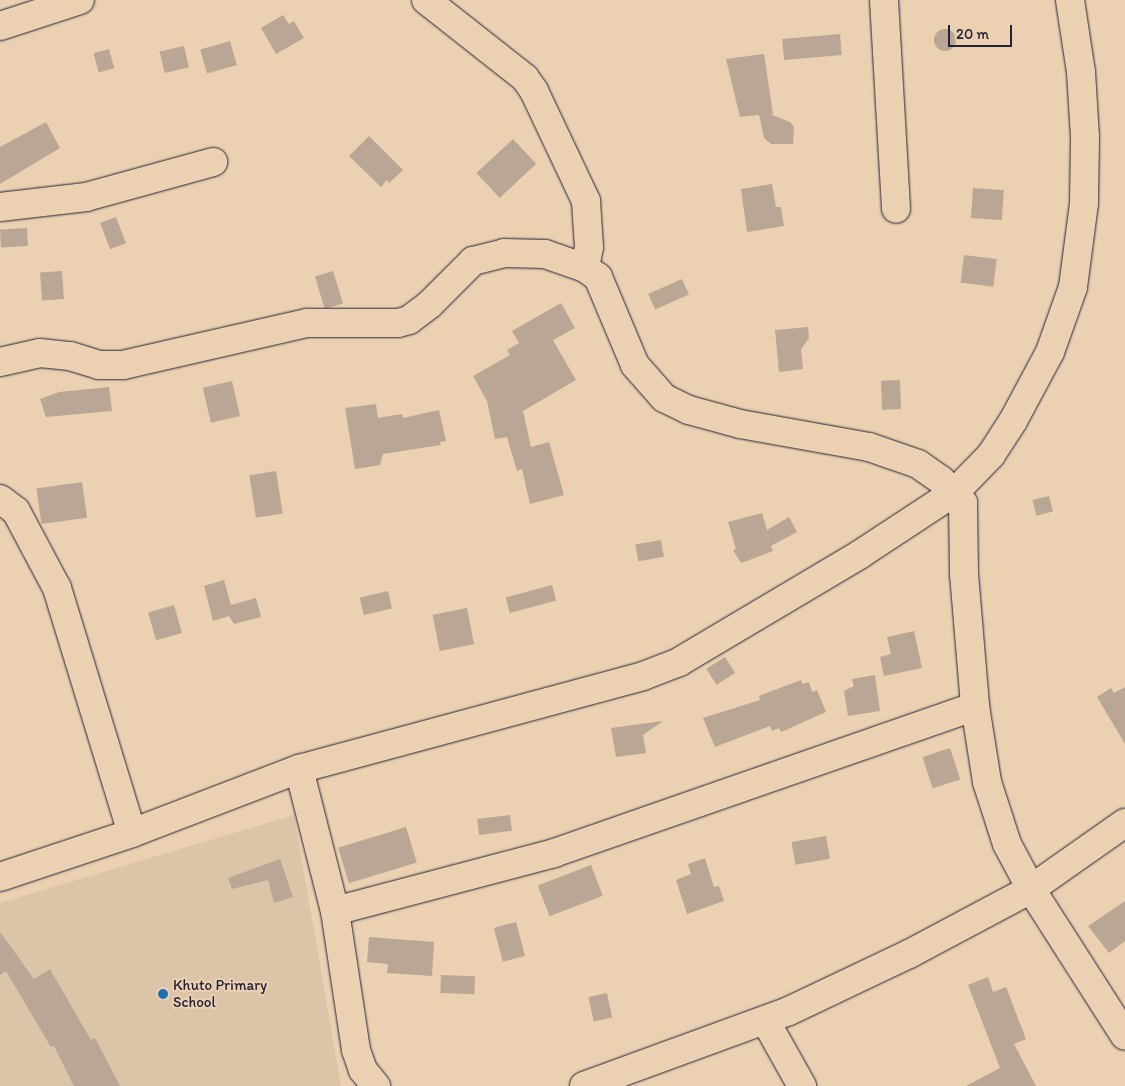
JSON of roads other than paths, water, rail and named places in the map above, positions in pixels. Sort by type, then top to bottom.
[{"type":"street","points":[[0,26],[80,0]]},
{"type":"street","points":[[426,0],[525,78],[534,91],[586,201],[589,247],[585,268]]},
{"type":"street","points":[[884,0],[896,209]]},
{"type":"street","points":[[0,877],[132,832],[300,769],[643,676],[680,662],[859,555],[955,492],[991,455],[1013,421],[1050,352],[1072,287],[1084,203],[1085,136],[1081,72],[1070,0]]},
{"type":"street","points":[[0,207],[86,196],[213,162]]},
{"type":"street","points":[[0,362],[40,353],[70,356],[99,365],[123,365],[307,323],[398,323],[409,320],[430,304],[473,261],[487,256],[546,254],[585,268],[598,277],[635,365],[664,398],[689,410],[740,424],[869,447],[918,464],[955,492],[963,503],[965,515],[964,574],[975,706],[987,782],[1008,844],[1031,889],[1123,1029]]},
{"type":"street","points":[[0,499],[10,504],[16,512],[60,597],[132,832]]},
{"type":"street","points":[[335,911],[554,852],[975,706]]},
{"type":"street","points":[[300,769],[335,911],[356,1050],[363,1070],[376,1086]]},
{"type":"street","points":[[584,1086],[765,1020],[908,954],[1031,889],[1125,823]]},
{"type":"street","points":[[765,1020],[802,1086]]},
{"type":"place","name":"Khuto Primary School","points":[[163,994]]}]
